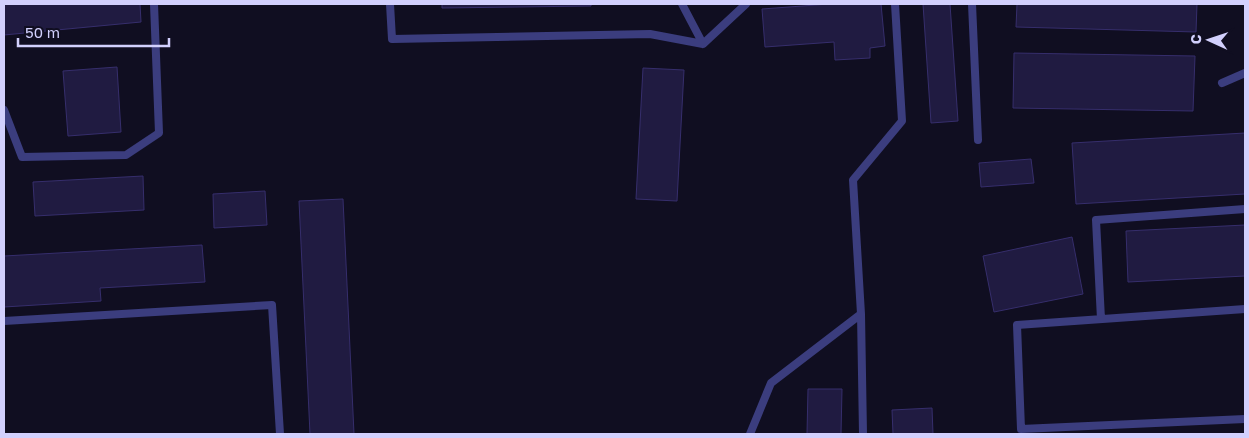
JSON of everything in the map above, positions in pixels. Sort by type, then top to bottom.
[{"type":"lane","points":[[4,110],[22,157],[126,154],[159,133],[154,4]]},
{"type":"lane","points":[[390,4],[392,40],[650,34],[703,44]]},
{"type":"lane","points":[[682,4],[703,44]]},
{"type":"lane","points":[[703,44],[746,4]]},
{"type":"lane","points":[[863,434],[861,314],[853,180],[902,121],[894,4]]},
{"type":"lane","points":[[972,4],[978,140]]},
{"type":"lane","points":[[1222,83],[1245,73]]},
{"type":"lane","points":[[1101,319],[1096,220],[1245,209]]},
{"type":"lane","points":[[4,321],[272,305],[280,434]]},
{"type":"lane","points":[[1245,309],[1017,324],[1021,429],[1245,419]]},
{"type":"lane","points":[[750,434],[771,383],[861,314]]},
{"type":"building","points":[[4,4],[140,4],[141,22],[4,35]]},
{"type":"building","points":[[442,4],[591,4],[591,6],[442,8]]},
{"type":"building","points":[[829,4],[881,4],[885,46],[870,48],[870,58],[835,60],[834,42],[765,47],[762,9]]},
{"type":"building","points":[[923,4],[950,4],[958,121],[931,123]]},
{"type":"building","points":[[1017,4],[1197,4],[1196,32],[1016,27]]},
{"type":"building","points":[[1014,53],[1195,56],[1193,111],[1013,108]]},
{"type":"building","points":[[117,67],[121,132],[68,136],[63,71]]},
{"type":"building","points":[[643,68],[684,70],[677,201],[636,199]]},
{"type":"building","points":[[1245,133],[1245,194],[1076,204],[1072,143]]},
{"type":"building","points":[[1031,159],[1034,183],[981,187],[979,163]]},
{"type":"building","points":[[143,176],[144,210],[35,216],[33,182]]},
{"type":"building","points":[[265,191],[267,225],[214,228],[213,194]]},
{"type":"building","points":[[343,199],[354,434],[310,434],[299,201]]},
{"type":"building","points":[[1245,225],[1245,276],[1128,282],[1126,231]]},
{"type":"building","points":[[1072,237],[1083,294],[994,312],[983,256]]},
{"type":"building","points":[[202,245],[205,282],[100,288],[101,301],[4,307],[4,256]]},
{"type":"building","points":[[808,389],[842,389],[841,434],[807,434]]},
{"type":"building","points":[[932,408],[933,434],[893,434],[892,410]]}]
